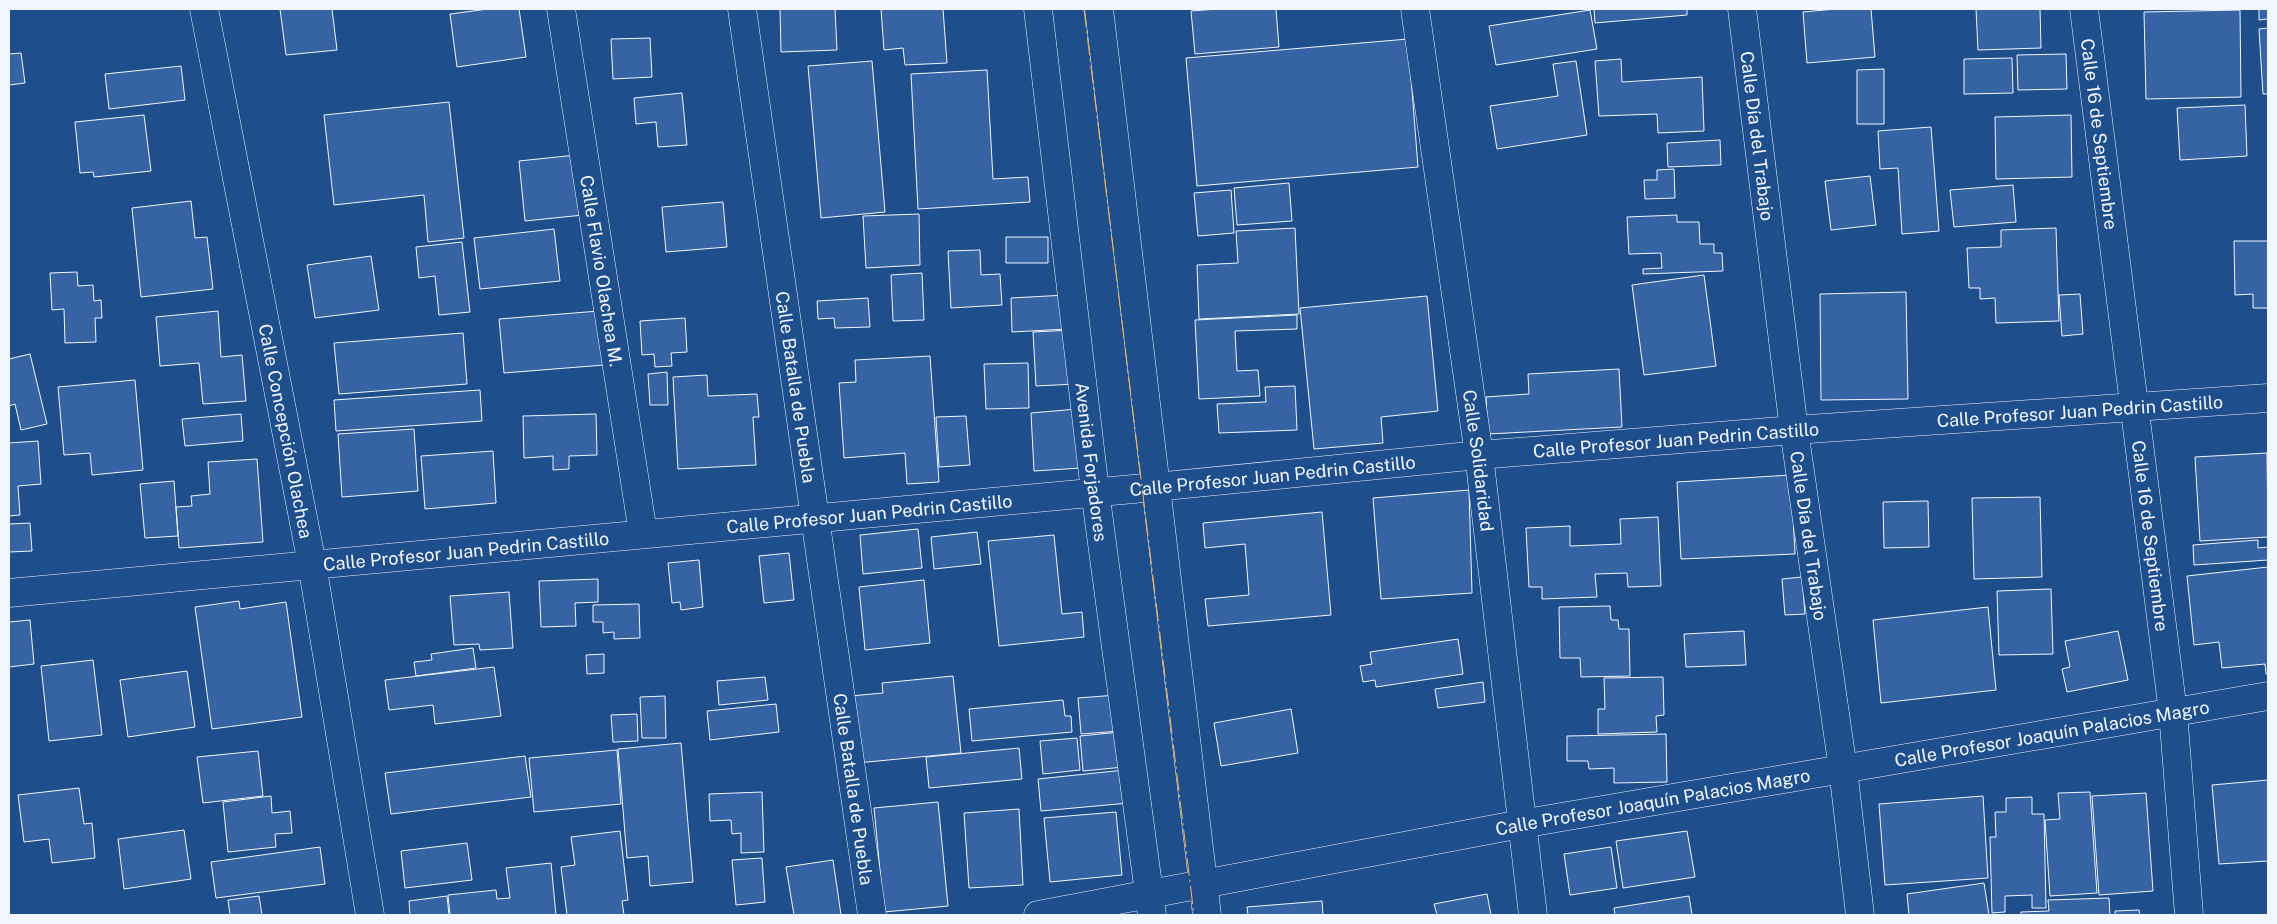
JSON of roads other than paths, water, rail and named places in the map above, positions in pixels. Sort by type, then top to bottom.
[{"type":"street","name":"Calle Concepción Olachea","points":[[204,9],[312,564],[370,915]]},
{"type":"street","name":"Calle Flavio Olachea M.","points":[[561,9],[643,533]]},
{"type":"street","name":"Calle Batalla de Puebla","points":[[742,9],[872,915]]},
{"type":"street","name":"Avenida Forjadores","points":[[1038,9],[1095,491],[1151,904]]},
{"type":"street","points":[[1098,9],[1207,915]]},
{"type":"street","name":"Calle Solidaridad","points":[[1414,9],[1479,455],[1533,915]]},
{"type":"street","name":"Calle Día del Trabajo","points":[[1742,9],[1794,430],[1843,768],[1860,915]]},
{"type":"street","name":"Calle 16 de Septiembre","points":[[2084,9],[2174,712],[2189,915]]},
{"type":"street","name":"Calle Profesor Juan Pedrin Castillo","points":[[9,593],[1095,491],[1156,487],[1479,455],[1794,430],[2268,398]]},
{"type":"street","name":"Calle Profesor Joaquín Palacios Magro","points":[[1038,915],[1151,904],[1203,883],[1521,824],[2268,696]]}]
